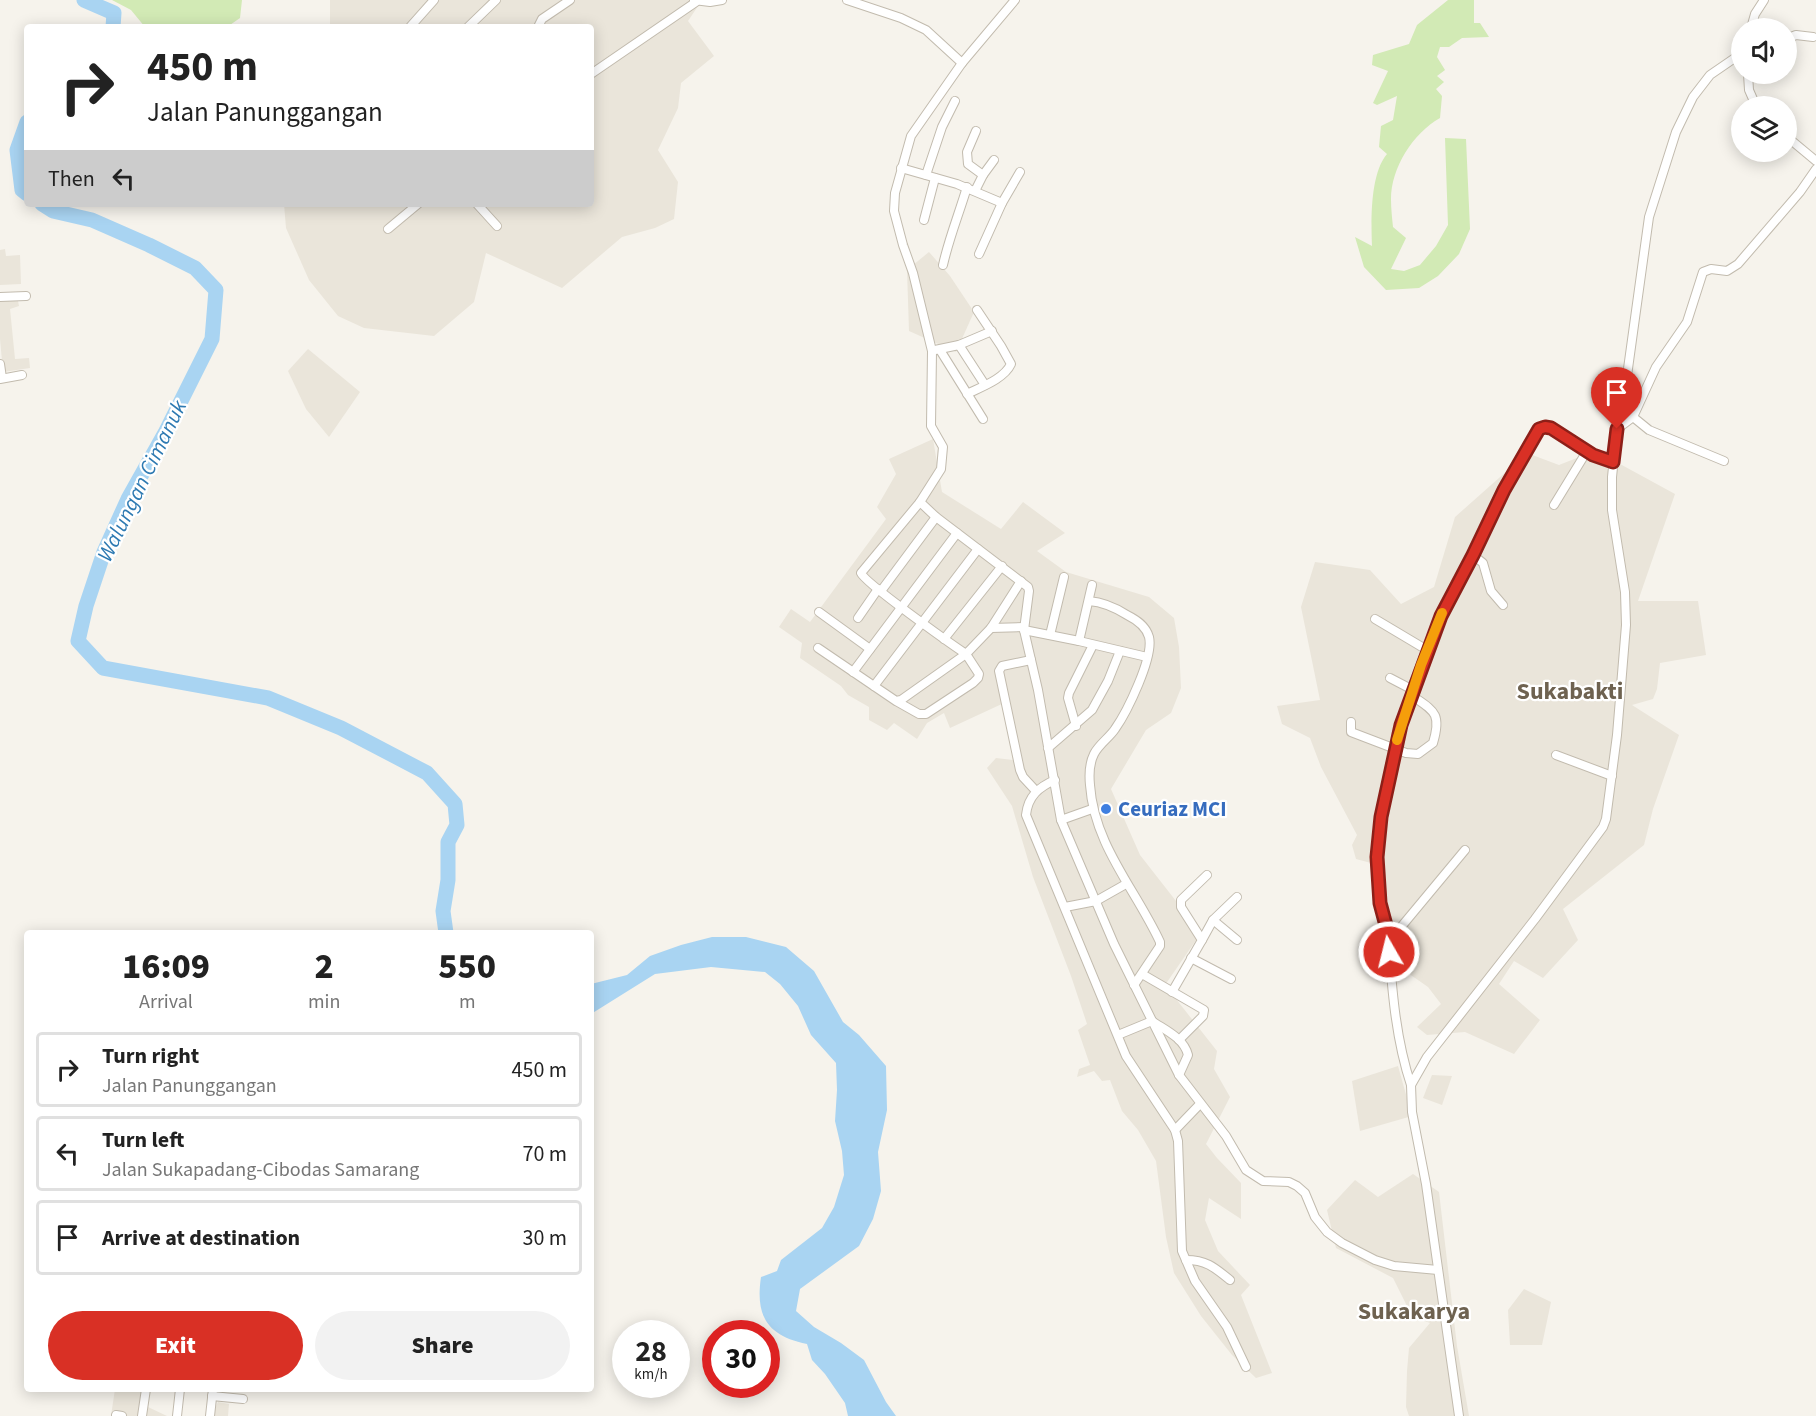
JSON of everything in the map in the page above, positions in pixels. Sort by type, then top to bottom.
[{"type":"street","points":[[413,24],[435,0]]},
{"type":"street","points":[[471,24],[496,0]]},
{"type":"street","points":[[540,24],[542,19],[570,0]]},
{"type":"street","points":[[594,72],[695,1],[723,0]]},
{"type":"street","points":[[847,0],[926,30],[962,63]]},
{"type":"street","points":[[982,419],[968,394],[936,350],[894,211],[895,193],[911,136],[962,63],[1015,0]]},
{"type":"street","points":[[1754,18],[1764,0]]},
{"type":"street","points":[[1797,35],[1813,37]]},
{"type":"street","points":[[1411,1085],[1434,1048],[1534,919],[1603,827],[1606,819],[1624,665],[1626,625],[1625,592],[1612,510],[1613,462],[1648,217],[1676,132],[1693,97],[1710,75],[1731,61]]},
{"type":"street","points":[[926,175],[942,127],[955,101]]},
{"type":"street","points":[[976,131],[967,152],[968,164],[983,175]]},
{"type":"street","points":[[1797,144],[1816,161]]},
{"type":"street","points":[[1808,153],[1816,146]]},
{"type":"street","points":[[944,265],[950,233],[971,189],[994,160]]},
{"type":"street","points":[[901,168],[971,189],[1002,203]]},
{"type":"street","points":[[1617,429],[1633,417],[1656,367],[1687,322],[1703,272],[1708,269],[1726,271],[1738,264],[1800,192],[1816,169]]},
{"type":"street","points":[[979,254],[1002,203],[1020,172]]},
{"type":"street","points":[[924,220],[935,178]]},
{"type":"street","points":[[388,229],[414,207]]},
{"type":"street","points":[[480,207],[497,226]]},
{"type":"street","points":[[0,297],[26,296]]},
{"type":"street","points":[[968,394],[1008,370],[1011,364],[977,310]]},
{"type":"street","points":[[936,350],[959,345],[992,331]]},
{"type":"street","points":[[959,345],[985,384]]},
{"type":"street","points":[[818,648],[919,714],[931,712],[978,678],[979,674],[966,654],[862,577],[861,573],[920,502],[941,469],[943,459],[941,441],[931,426],[930,417],[936,350]]},
{"type":"street","points":[[0,364],[1,378],[22,375]]},
{"type":"street","points":[[1633,417],[1649,430],[1724,461]]},
{"type":"street","points":[[1459,1416],[1426,1184],[1412,1112],[1411,1085],[1400,1047],[1392,990],[1388,933],[1380,903],[1377,857],[1381,817],[1395,748],[1427,650],[1441,616],[1504,490],[1539,429],[1551,428],[1587,451],[1613,462]]},
{"type":"street","points":[[1554,505],[1587,451]]},
{"type":"street","points":[[920,502],[936,517],[1028,587],[1024,628],[1061,820],[1114,944],[1179,1075],[1226,1136],[1246,1170],[1263,1180],[1289,1182],[1297,1186],[1305,1193],[1315,1217],[1327,1232],[1342,1243],[1375,1260],[1394,1266],[1438,1269]]},
{"type":"street","points":[[858,618],[936,517]]},
{"type":"street","points":[[853,672],[957,533]]},
{"type":"street","points":[[874,686],[978,549]]},
{"type":"street","points":[[1473,555],[1484,563],[1491,591],[1503,605]]},
{"type":"street","points":[[944,639],[1002,566]]},
{"type":"street","points":[[1050,635],[1064,577]]},
{"type":"street","points":[[896,701],[902,700],[966,654],[991,628],[1022,581]]},
{"type":"street","points":[[1079,641],[1092,585]]},
{"type":"street","points":[[1089,601],[1120,610],[1136,619],[1149,634],[1148,657],[1137,688],[1123,718],[1095,752],[1091,761],[1090,782],[1092,809],[1106,845],[1160,942],[1160,946],[1134,985]]},
{"type":"street","points":[[819,612],[870,650]]},
{"type":"street","points":[[1375,619],[1427,650]]},
{"type":"street","points":[[991,628],[1024,628],[1148,657]]},
{"type":"street","points":[[1076,726],[1068,698],[1069,693],[1093,645]]},
{"type":"street","points":[[1048,748],[1092,710],[1120,651]]},
{"type":"street","points":[[1031,660],[1002,666],[999,671],[1020,770],[1023,777],[1036,791]]},
{"type":"street","points":[[1351,722],[1351,732],[1406,753],[1418,754],[1433,743],[1437,718],[1435,712],[1412,692],[1390,678]]},
{"type":"street","points":[[1556,755],[1612,776]]},
{"type":"street","points":[[1055,780],[1036,791],[1027,806],[1026,815],[1126,1056],[1175,1130],[1178,1141],[1182,1251],[1195,1281],[1227,1327],[1246,1367]]},
{"type":"street","points":[[1061,820],[1092,809]]},
{"type":"street","points":[[1388,933],[1401,927],[1465,850]]},
{"type":"street","points":[[1202,940],[1180,904],[1181,898],[1207,875]]},
{"type":"street","points":[[1065,907],[1096,901],[1126,884]]},
{"type":"street","points":[[1172,992],[1213,920],[1237,897]]},
{"type":"street","points":[[1213,920],[1237,940]]},
{"type":"street","points":[[1191,958],[1231,979]]},
{"type":"street","points":[[1142,974],[1204,1010],[1203,1016],[1179,1040]]},
{"type":"street","points":[[1118,1035],[1152,1021]]},
{"type":"street","points":[[1152,1021],[1185,1046],[1188,1054],[1179,1075]]},
{"type":"street","points":[[1175,1130],[1200,1104]]},
{"type":"street","points":[[1186,1260],[1200,1260],[1216,1268],[1230,1280]]},
{"type":"street","points":[[142,1416],[146,1392]]},
{"type":"street","points":[[177,1416],[180,1392]]},
{"type":"street","points":[[210,1416],[213,1393],[243,1399]]},
{"type":"shaded area","points":[[330,0],[702,0],[688,21],[714,56],[681,83],[678,108],[658,150],[678,182],[674,219],[655,228],[622,237],[562,288],[486,253],[474,302],[434,336],[364,328],[338,316],[309,280],[286,228],[284,207],[594,207],[594,24],[330,24]]},
{"type":"shaded area","points":[[5,249],[6,256],[20,255],[21,284],[0,285],[0,250]]},
{"type":"shaded area","points":[[929,252],[950,276],[974,312],[956,352],[909,331],[907,270]]},
{"type":"shaded area","points":[[17,296],[19,306],[10,309],[15,359],[29,358],[30,368],[3,372],[0,299]]},
{"type":"shaded area","points":[[308,349],[360,392],[329,437],[306,409],[288,371]]},
{"type":"shaded area","points":[[933,439],[942,492],[1001,529],[1023,502],[1065,533],[1037,551],[1066,572],[1149,597],[1174,618],[1179,647],[1181,688],[1171,713],[1146,730],[1111,789],[1140,855],[1201,933],[1165,985],[1217,1051],[1214,1069],[1230,1097],[1206,1144],[1241,1183],[1241,1219],[1209,1198],[1205,1220],[1218,1251],[1250,1285],[1241,1295],[1272,1373],[1256,1378],[1232,1355],[1201,1316],[1174,1273],[1166,1237],[1156,1161],[1138,1130],[1122,1111],[1110,1080],[1102,1081],[1094,1071],[1077,1077],[1079,1069],[1090,1065],[1078,1030],[1087,1024],[1033,877],[1012,806],[987,768],[996,758],[1013,760],[1004,703],[950,728],[944,713],[927,723],[917,739],[894,723],[887,730],[869,720],[869,707],[848,695],[841,686],[800,658],[802,643],[779,627],[791,609],[810,622],[886,519],[877,507],[896,474],[889,459]]},
{"type":"shaded area","points":[[1592,452],[1613,463],[1620,464],[1675,494],[1638,601],[1698,601],[1706,655],[1660,663],[1657,689],[1653,699],[1632,705],[1679,735],[1653,809],[1644,845],[1563,909],[1578,940],[1543,978],[1514,961],[1499,984],[1540,1020],[1514,1054],[1465,1032],[1427,1035],[1417,1027],[1441,1004],[1428,987],[1395,964],[1387,898],[1371,863],[1356,859],[1352,845],[1357,835],[1321,767],[1310,738],[1282,724],[1277,706],[1320,700],[1301,607],[1315,562],[1370,570],[1401,604],[1434,587],[1455,517],[1527,453],[1559,465]]},
{"type":"shaded area","points":[[1398,1066],[1412,1116],[1360,1131],[1352,1081]]},
{"type":"shaded area","points":[[1432,1075],[1452,1076],[1442,1105],[1423,1098]]},
{"type":"shaded area","points":[[1413,1174],[1439,1192],[1457,1346],[1469,1416],[1409,1416],[1406,1407],[1409,1348],[1430,1323],[1412,1316],[1393,1278],[1336,1248],[1327,1210],[1355,1180],[1378,1197]]},
{"type":"shaded area","points":[[1524,1289],[1551,1302],[1542,1345],[1510,1345],[1508,1310]]},
{"type":"shaded area","points":[[115,1392],[149,1392],[148,1407],[167,1416],[111,1416]]},
{"type":"shaded area","points":[[218,1402],[229,1404],[228,1416],[211,1416]]},
{"type":"green space","points":[[112,0],[242,0],[240,18],[231,24],[143,24],[131,10]]},
{"type":"green space","points":[[1448,0],[1474,0],[1474,23],[1480,23],[1489,37],[1462,38],[1449,47],[1440,47],[1437,57],[1445,70],[1437,76],[1444,82],[1436,89],[1442,96],[1440,118],[1421,133],[1405,152],[1392,187],[1393,227],[1406,238],[1391,269],[1404,271],[1420,265],[1436,246],[1448,225],[1445,138],[1466,139],[1470,229],[1459,254],[1438,276],[1419,288],[1386,290],[1364,267],[1355,237],[1372,246],[1375,185],[1377,173],[1387,154],[1379,147],[1381,126],[1393,120],[1397,96],[1377,105],[1373,103],[1388,71],[1372,65],[1373,55],[1409,44],[1417,25]]},
{"type":"water","points":[[712,937],[746,937],[786,947],[814,971],[843,1022],[859,1035],[886,1066],[887,1110],[878,1152],[881,1191],[873,1219],[859,1246],[800,1289],[796,1311],[814,1327],[864,1360],[896,1416],[848,1416],[845,1403],[812,1360],[807,1344],[780,1334],[780,1320],[766,1320],[760,1303],[761,1277],[777,1271],[781,1260],[822,1228],[834,1207],[844,1175],[842,1151],[835,1121],[836,1063],[811,1035],[798,1006],[780,984],[765,972],[711,967],[655,974],[594,1012],[594,983],[627,975],[650,956]]},
{"type":"waterway","name":"Walungan Cimanuk","points":[[84,0],[114,13],[113,24]]},
{"type":"waterway","name":"Walungan Cimanuk","points":[[24,130],[17,150],[24,192]]},
{"type":"waterway","name":"Walungan Cimanuk","points":[[47,207],[53,211],[92,220],[149,245],[195,268],[216,290],[212,339],[165,433],[128,499],[104,552],[86,606],[78,641],[103,668],[268,698],[341,728],[427,773],[455,804],[457,825],[448,842],[448,880],[443,911],[446,930]]},
{"type":"slow traffic","points":[[1397,740],[1421,665],[1442,613]]},
{"type":"place","name":"Ceuriaz MCI","points":[[1106,809]]},
{"type":"district","name":"Sukabakti","points":[[1570,691]]},
{"type":"district","name":"Sukakarya","points":[[1414,1311]]},
{"type":"route","points":[[1389,952],[1388,933],[1380,903],[1377,857],[1381,817],[1401,725],[1421,665],[1441,616],[1504,490],[1539,429],[1551,428],[1593,455],[1613,462],[1617,429]]}]
